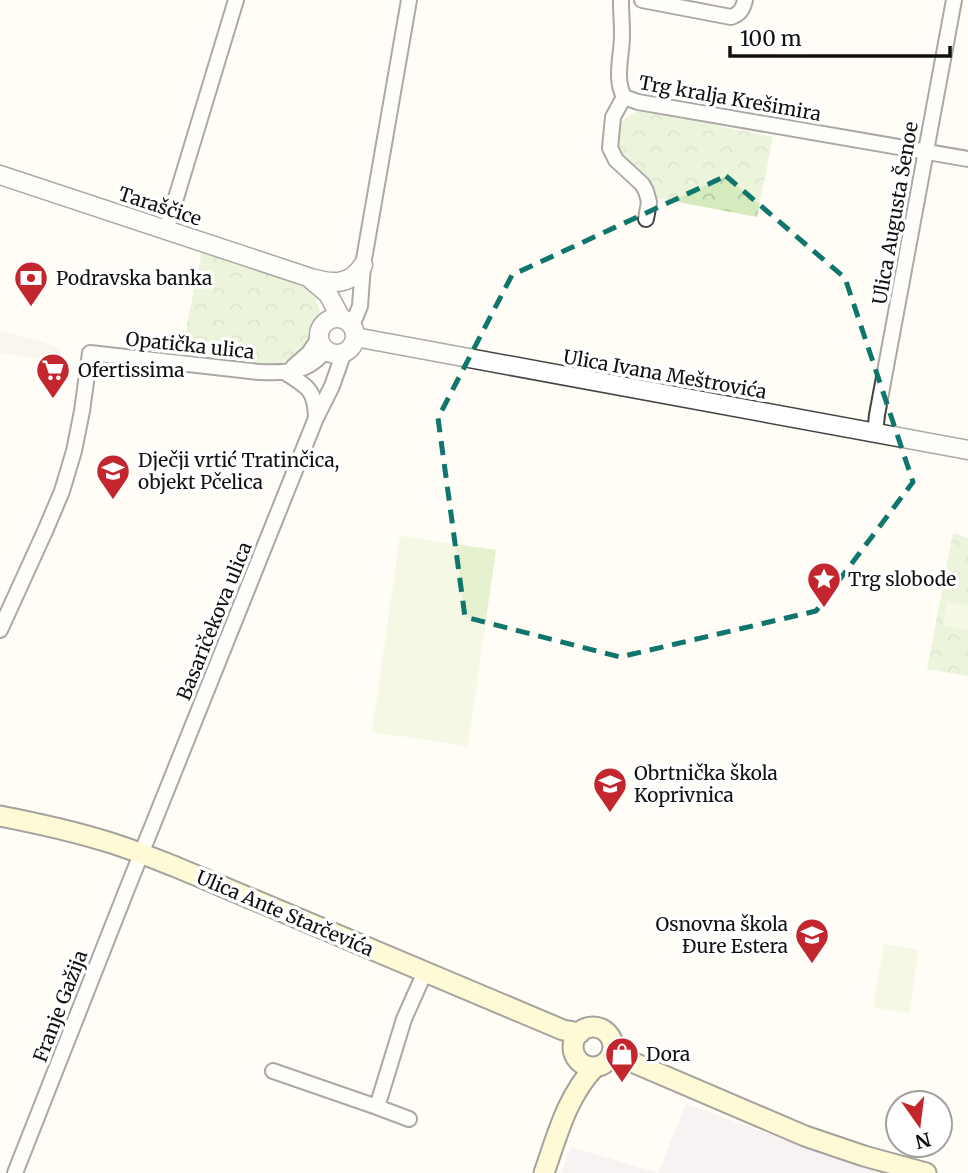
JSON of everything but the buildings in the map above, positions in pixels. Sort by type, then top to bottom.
[{"type":"main road","name":"Ulica Ante Starčevića","points":[[0,816],[108,842],[142,854],[572,1036]]},
{"type":"main road","points":[[544,1173],[578,1087],[605,1059],[612,1041],[605,1031],[592,1028],[572,1036],[576,1057],[605,1059],[806,1136],[926,1173]]},
{"type":"street","points":[[166,231],[236,0]]},
{"type":"street","points":[[316,418],[314,396],[308,388],[286,373],[309,353],[351,346],[344,325],[363,273],[410,0]]},
{"type":"street","points":[[621,0],[622,37],[618,79],[624,97]]},
{"type":"street","points":[[642,0],[732,17],[743,9],[745,0]]},
{"type":"street","name":"Ulica Augusta Šenoe","points":[[875,433],[954,0]]},
{"type":"street","name":"Trg kralja Krešimira","points":[[646,219],[649,202],[646,191],[616,160],[610,148],[613,117],[624,97],[638,102],[968,159]]},
{"type":"street","name":"Taraščice","points":[[0,175],[308,277],[328,294],[344,325]]},
{"type":"street","points":[[308,277],[328,283],[347,280],[358,272],[363,273]]},
{"type":"street","points":[[329,348],[320,329],[344,325]]},
{"type":"street","name":"Ulica Ivana Meštrovića","points":[[344,325],[968,450]]},
{"type":"street","name":"Basaričekova ulica","points":[[142,854],[323,403],[329,348]]},
{"type":"street","name":"Opatička ulica","points":[[0,630],[62,491],[80,425],[90,353],[286,373]]},
{"type":"street","name":"Franje Gažija","points":[[15,1173],[142,854]]},
{"type":"street","points":[[377,1107],[404,1019],[425,972]]},
{"type":"street","points":[[273,1071],[409,1119]]},
{"type":"highlighted area","points":[[726,176],[845,278],[913,482],[816,611],[620,657],[465,617],[438,418],[512,275]]},
{"type":"shaded area","points":[[0,330],[62,348],[56,361],[0,353]]},
{"type":"shaded area","points":[[686,1104],[814,1150],[888,1173],[658,1173]]},
{"type":"shaded area","points":[[571,1147],[658,1173],[561,1173]]},
{"type":"green space","points":[[641,110],[773,137],[757,217],[657,198],[647,179],[622,157],[616,142],[618,128],[622,122]]},
{"type":"green space","points":[[202,251],[300,283],[315,298],[321,314],[313,326],[313,341],[290,359],[276,364],[249,365],[181,354]]},
{"type":"green space","points":[[953,533],[968,538],[968,676],[927,669]]},
{"type":"green space","points":[[400,536],[496,550],[468,746],[372,732]]},
{"type":"green space","points":[[947,602],[968,605],[968,630],[943,626]]},
{"type":"green space","points":[[884,944],[919,950],[909,1013],[873,1007]]},
{"type":"place","name":"Podravska banka","points":[[31,308]]},
{"type":"place","name":"Ofertissima","points":[[53,400]]},
{"type":"place","name":"Dječji vrtić Tratinčica, objekt Pčelica","points":[[113,501]]},
{"type":"place","name":"Trg slobode","points":[[824,609]]},
{"type":"place","name":"Obrtnička škola Koprivnica","points":[[610,814]]},
{"type":"place","name":"Osnovna škola Đure Estera","points":[[812,965]]},
{"type":"place","name":"Dora","points":[[622,1084]]}]
